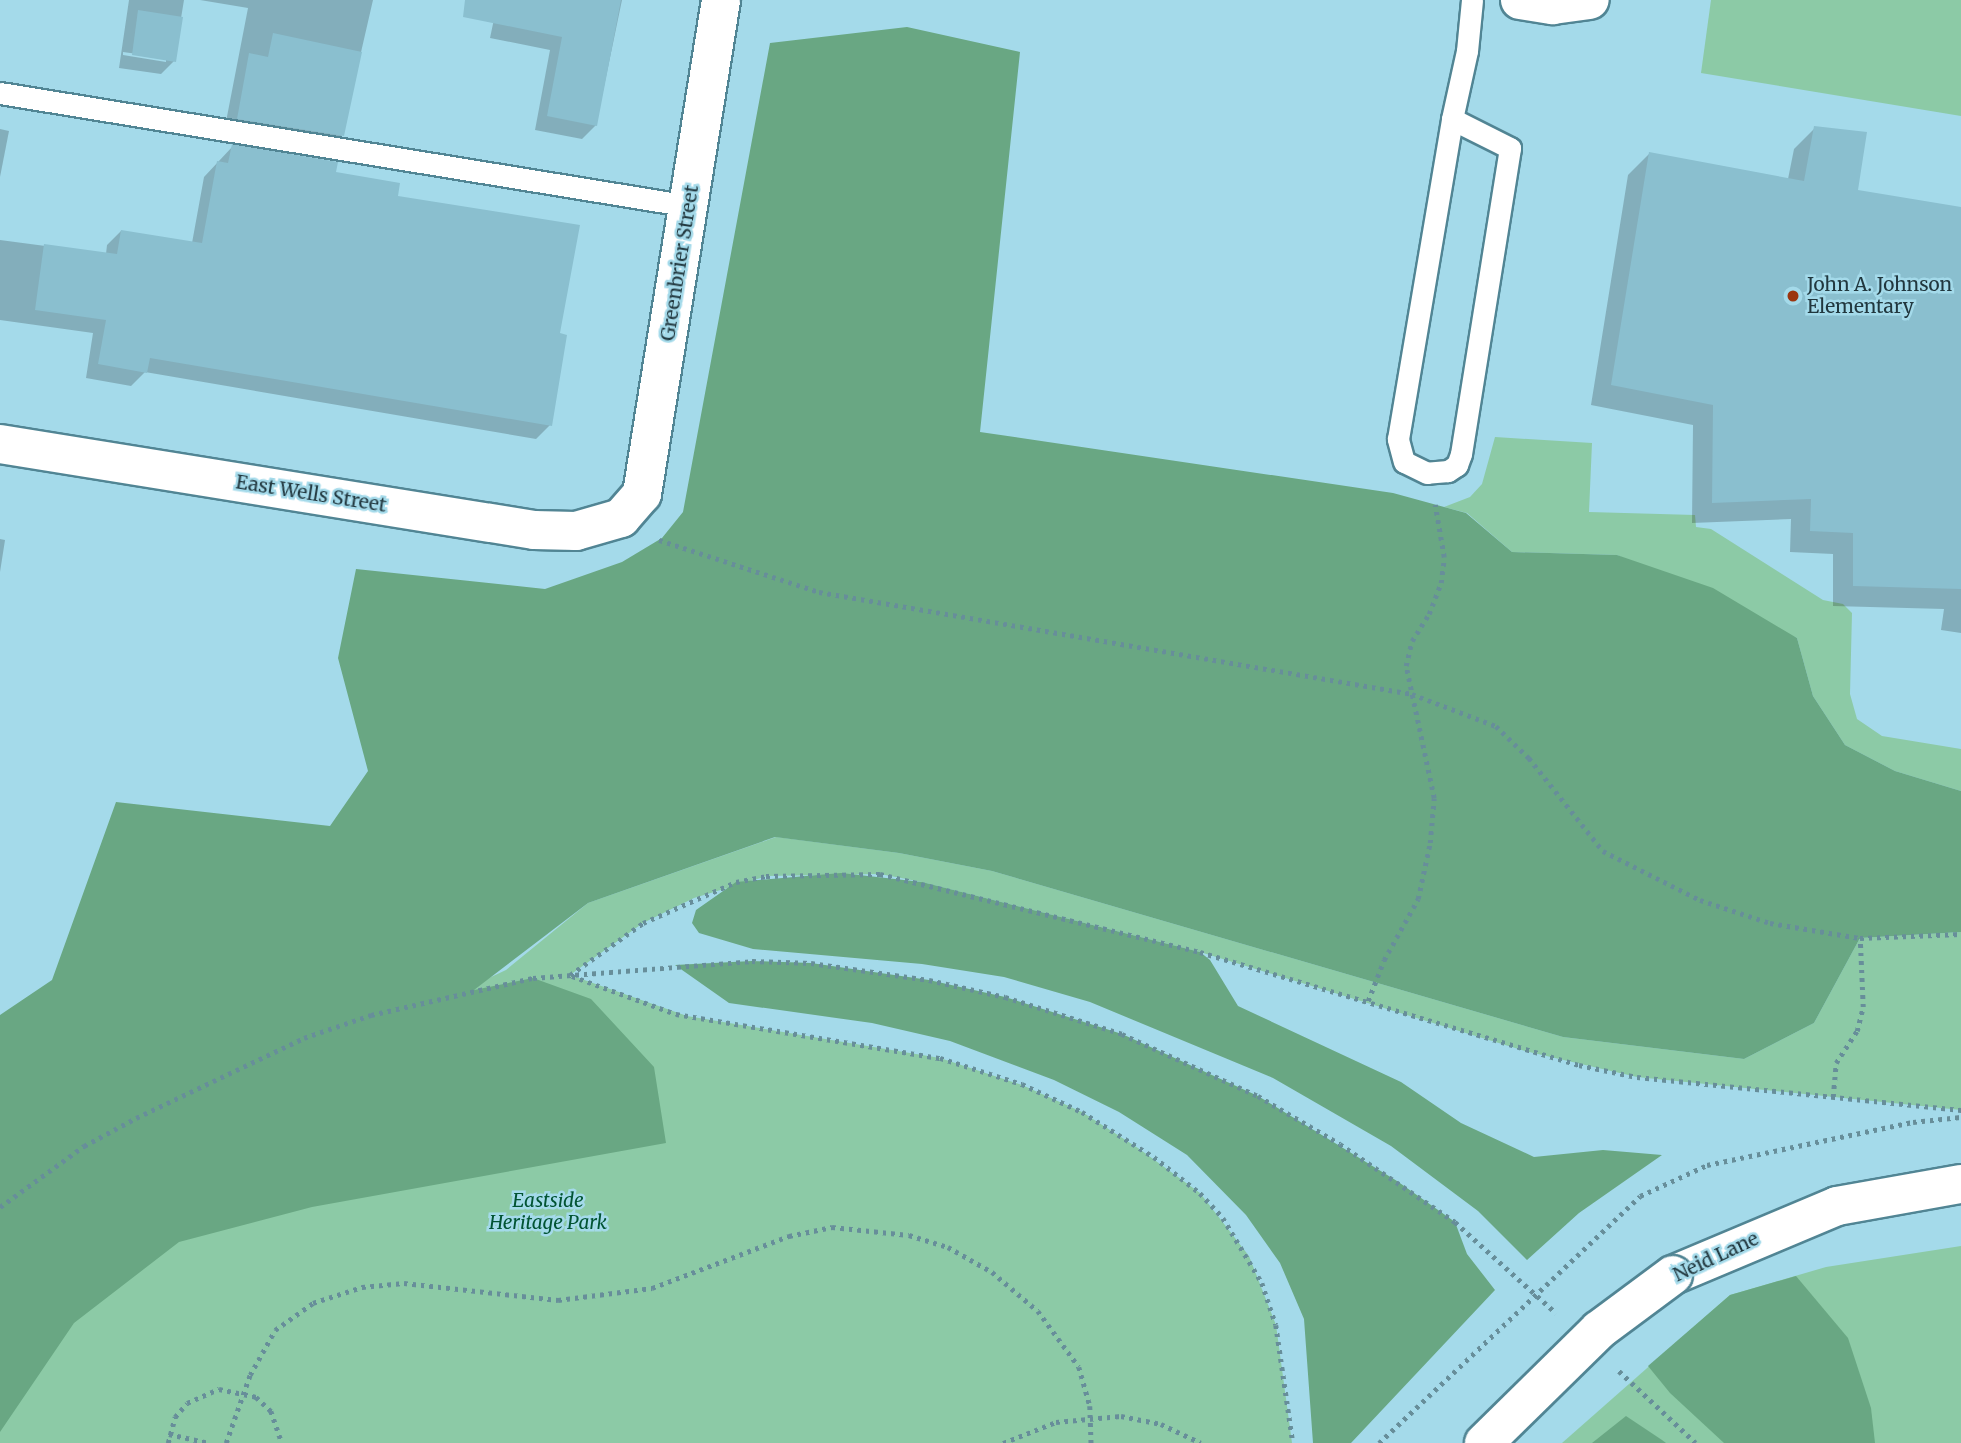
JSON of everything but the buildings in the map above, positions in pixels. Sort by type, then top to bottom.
[{"type":"street","name":"Greenbrier Street","points":[[621,518],[642,494],[721,0]]},
{"type":"street","points":[[1520,0],[1553,5],[1590,0]]},
{"type":"street","name":"East Wells Street","points":[[0,444],[534,530],[576,531],[621,518]]},
{"type":"street","name":"Neid Lane","points":[[1484,1443],[1599,1330],[1673,1275],[1837,1206],[1961,1184]]},
{"type":"lane","points":[[1452,119],[1510,148],[1461,454],[1448,471],[1427,473],[1404,462],[1398,439],[1472,0]]},
{"type":"lane","points":[[0,93],[689,206]]},
{"type":"path","points":[[1368,1001],[1384,960],[1418,899],[1430,843],[1434,797],[1406,666],[1412,641],[1429,614],[1441,583],[1444,557],[1427,473]]},
{"type":"path","points":[[621,518],[655,542],[662,538],[693,554],[819,592],[1412,694],[1496,726],[1528,758],[1603,851],[1700,900],[1770,923],[1860,938],[1961,934]]},
{"type":"path","points":[[569,975],[643,923],[725,886],[766,876],[841,873],[911,880],[1093,923],[1591,1067],[1650,1078],[1961,1110]]},
{"type":"path","points":[[1833,1097],[1836,1063],[1857,1031],[1863,1007],[1860,938]]},
{"type":"path","points":[[0,1207],[84,1146],[304,1038],[370,1015],[459,994],[569,975],[751,961],[811,963],[993,994],[1122,1034],[1258,1096],[1386,1173],[1455,1222],[1567,1324]]},
{"type":"path","points":[[569,975],[676,1014],[940,1058],[1022,1084],[1082,1112],[1154,1157],[1200,1194],[1223,1218],[1262,1283],[1276,1325],[1293,1443]]},
{"type":"path","points":[[1379,1443],[1640,1196],[1707,1165],[1913,1122],[1961,1117]]},
{"type":"path","points":[[226,1443],[250,1376],[275,1330],[313,1303],[362,1287],[404,1283],[558,1300],[652,1288],[789,1237],[832,1227],[909,1235],[947,1247],[992,1272],[1038,1311],[1079,1367],[1090,1418],[1091,1443]]},
{"type":"path","points":[[1608,1361],[1696,1443]]},
{"type":"path","points":[[168,1443],[169,1434],[187,1403],[219,1389],[237,1390],[271,1411],[282,1443]]},
{"type":"path","points":[[1003,1443],[1056,1422],[1121,1416],[1161,1424],[1201,1443]]},
{"type":"path","points":[[169,1434],[209,1443]]},
{"type":"green space","points":[[1711,0],[1961,0],[1961,116],[1701,73]]},
{"type":"green space","points":[[907,27],[1020,52],[980,432],[1393,493],[1466,513],[1512,552],[1617,555],[1713,588],[1797,638],[1813,696],[1845,745],[1895,771],[1961,791],[1961,932],[1860,938],[1814,1023],[1744,1059],[1563,1037],[992,871],[899,853],[775,837],[588,903],[474,990],[533,978],[591,999],[654,1067],[666,1143],[312,1207],[179,1242],[74,1323],[0,1432],[0,1015],[52,980],[116,802],[330,826],[368,771],[338,658],[356,569],[545,589],[622,562],[662,538],[683,512],[770,43]]},
{"type":"green space","points":[[1495,437],[1592,443],[1589,512],[1695,515],[1696,527],[1711,529],[1823,600],[1843,604],[1852,613],[1850,694],[1857,719],[1882,736],[1961,749],[1961,791],[1895,771],[1845,745],[1813,696],[1797,638],[1617,555],[1512,552],[1467,513],[1444,507],[1470,497],[1482,484]]},
{"type":"green space","name":"Eastside Heritage Park","points":[[776,837],[899,853],[992,871],[1563,1037],[1744,1059],[1814,1023],[1860,938],[1961,932],[1961,1110],[1637,1077],[1525,1051],[1200,952],[922,882],[880,874],[767,876],[694,898],[643,923],[570,975],[687,1016],[940,1058],[1022,1085],[1082,1112],[1138,1148],[1200,1193],[1249,1256],[1276,1325],[1292,1443],[0,1443],[0,1207],[506,970],[588,903]]},
{"type":"green space","points":[[841,873],[922,882],[1200,952],[1210,960],[1238,1006],[1401,1082],[1461,1123],[1534,1157],[1603,1150],[1662,1155],[1579,1213],[1527,1260],[1478,1211],[1391,1146],[1273,1078],[1090,1002],[1004,977],[922,964],[753,949],[699,933],[692,923],[696,910],[736,882]]},
{"type":"green space","points":[[752,961],[811,963],[929,980],[1005,997],[1122,1034],[1258,1096],[1397,1181],[1455,1222],[1467,1254],[1495,1290],[1351,1443],[1313,1443],[1304,1319],[1280,1263],[1246,1215],[1187,1155],[1119,1112],[1054,1080],[950,1041],[872,1023],[729,1003],[675,965]]},
{"type":"green space","points":[[1961,1246],[1961,1443],[1562,1443],[1730,1295],[1826,1267]]},
{"type":"green space","points":[[1796,1276],[1848,1338],[1871,1408],[1875,1443],[1724,1443],[1670,1393],[1648,1366],[1730,1295]]},
{"type":"green space","points":[[1626,1416],[1662,1440],[1666,1443],[1592,1443]]},
{"type":"place","name":"John A. Johnson Elementary","points":[[1793,296]]}]
